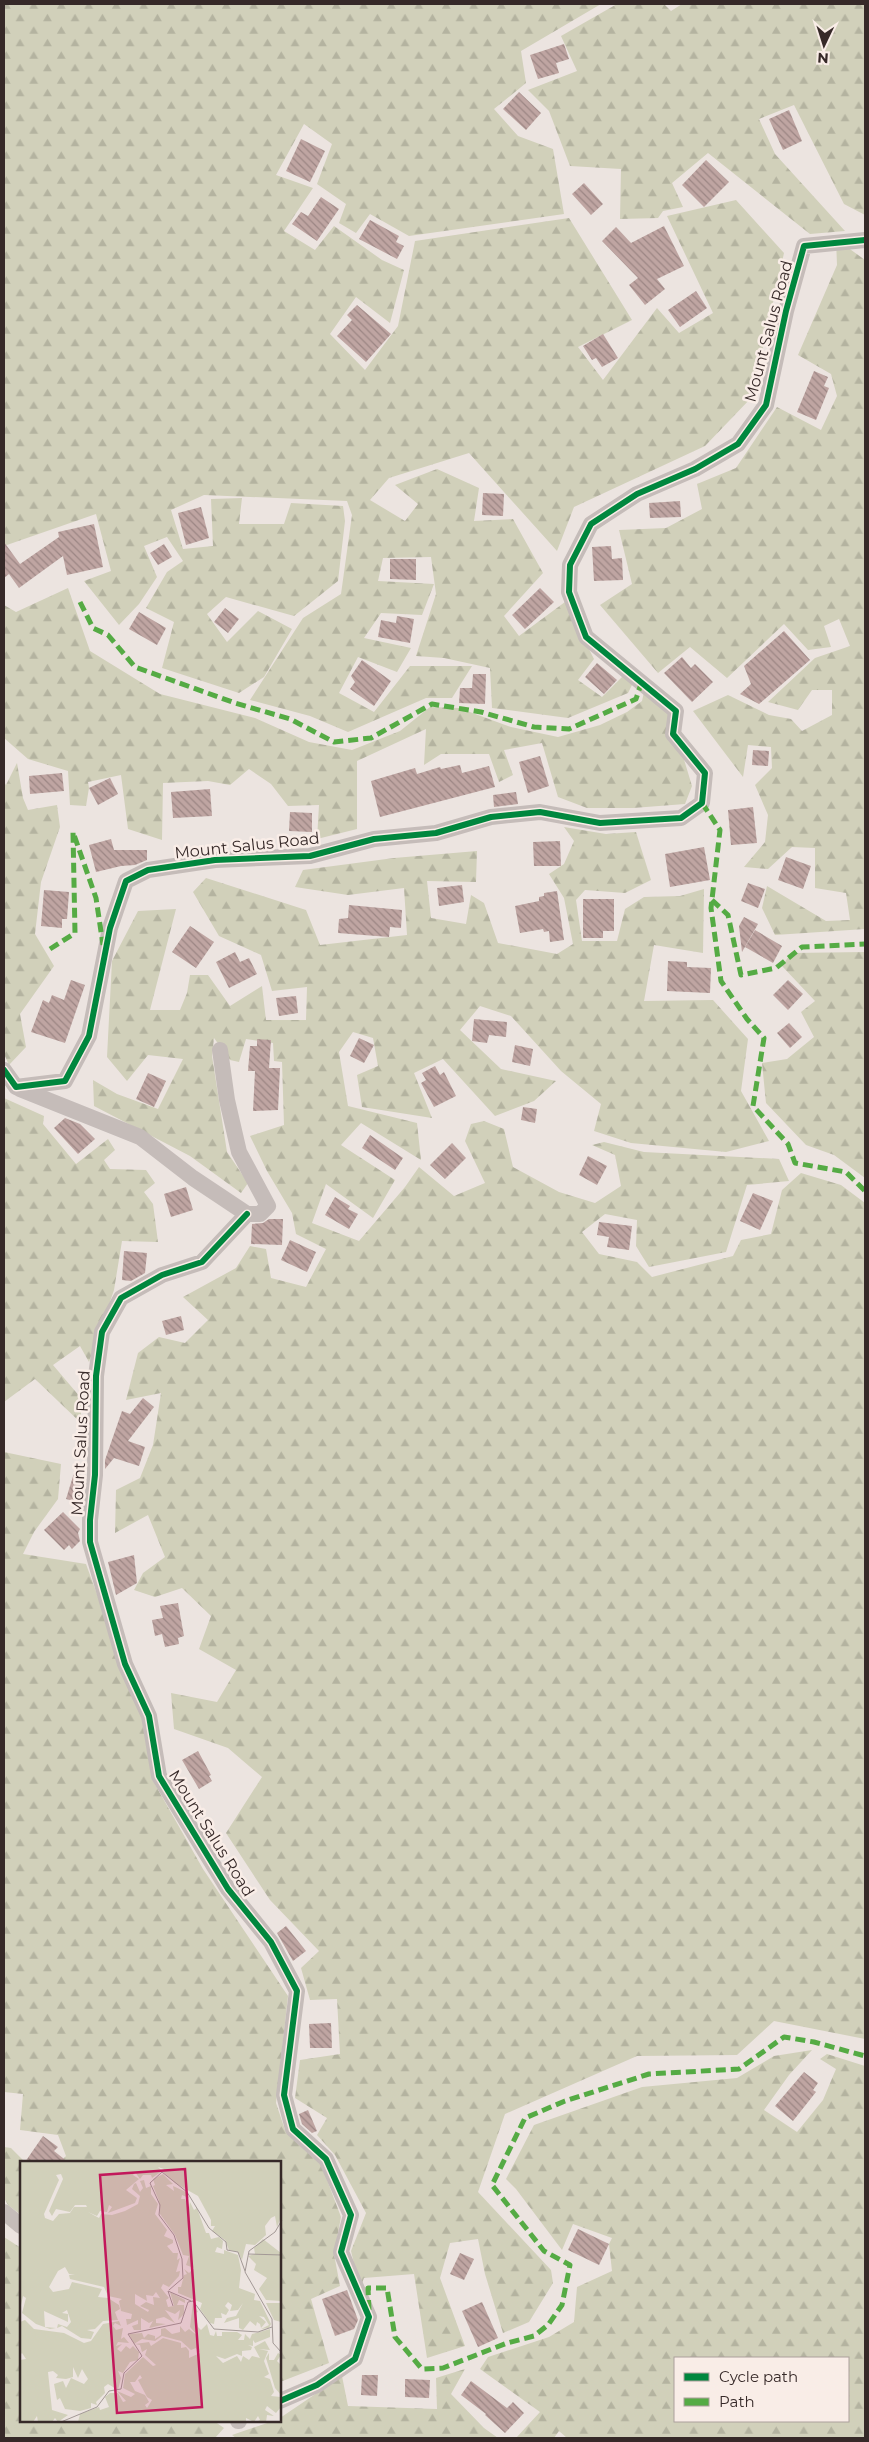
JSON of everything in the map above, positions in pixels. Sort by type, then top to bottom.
[{"type":"street","name":"Mount Salus Road","points":[[16,1087],[65,1082],[89,1036],[110,928],[126,881],[148,870],[215,860],[310,856],[374,839],[436,833],[491,817],[540,812],[600,823],[681,818],[702,803],[705,773],[673,734],[676,711],[586,637],[569,592],[570,565],[591,524],[637,494],[695,470],[738,444],[766,405],[786,311],[804,246],[865,240]]},
{"type":"street","points":[[4,1070],[16,1087],[140,1137],[193,1178],[247,1214],[260,1214],[268,1206],[239,1152],[227,1100],[220,1050]]},
{"type":"street","name":"Mount Salus Road","points":[[247,1214],[202,1262],[162,1276],[121,1298],[102,1332],[96,1376],[95,1476],[90,1520],[90,1542],[126,1664],[149,1716],[159,1776],[228,1889],[272,1942],[297,1991],[284,2095],[294,2129],[326,2159],[351,2215],[341,2252],[370,2317],[355,2359],[317,2385],[281,2401]]},
{"type":"street","points":[[4,2212],[20,2225]]},
{"type":"green space","points":[[4,4],[601,4],[521,51],[526,83],[494,109],[518,136],[553,149],[564,214],[409,236],[370,214],[356,233],[339,223],[346,204],[317,184],[332,144],[304,124],[276,175],[313,188],[284,231],[315,250],[334,226],[382,260],[404,270],[390,323],[356,297],[330,334],[365,370],[398,326],[415,241],[569,218],[632,320],[578,347],[603,380],[657,308],[679,333],[713,313],[667,216],[736,200],[784,253],[752,397],[705,446],[574,507],[557,551],[469,453],[389,478],[370,500],[405,521],[418,504],[395,485],[437,469],[479,488],[474,521],[513,519],[543,573],[504,616],[519,636],[565,602],[594,659],[578,680],[602,697],[623,676],[633,683],[628,693],[568,718],[492,708],[490,668],[444,658],[416,656],[436,594],[431,557],[383,558],[378,581],[434,584],[422,615],[381,613],[364,638],[411,648],[397,672],[358,657],[339,693],[374,712],[410,666],[472,666],[452,698],[426,698],[348,732],[310,716],[250,700],[303,618],[341,594],[352,515],[347,501],[204,495],[171,510],[183,549],[213,546],[211,499],[242,498],[239,524],[284,524],[291,503],[343,506],[345,521],[338,581],[294,616],[226,597],[207,614],[227,642],[258,611],[292,629],[264,677],[239,693],[162,668],[174,622],[146,608],[167,572],[183,561],[167,537],[144,546],[157,577],[139,604],[119,625],[84,581],[111,571],[96,514],[4,546]]},
{"type":"green space","points":[[617,4],[664,4],[671,11],[682,4],[865,4],[865,215],[844,204],[794,105],[759,119],[775,154],[845,231],[810,234],[708,153],[672,183],[683,207],[663,211],[658,218],[620,219],[621,169],[570,166],[549,111],[528,90],[577,71],[561,36]]},
{"type":"green space","points":[[836,239],[865,260],[865,929],[775,935],[762,908],[767,886],[826,921],[850,920],[846,893],[815,888],[815,848],[792,847],[768,869],[744,867],[765,842],[768,815],[755,785],[772,768],[771,747],[748,745],[743,777],[693,711],[728,695],[769,715],[791,719],[802,731],[832,715],[832,690],[812,690],[798,710],[768,702],[815,658],[850,646],[839,619],[824,626],[831,647],[808,650],[784,624],[727,678],[690,647],[658,673],[600,605],[632,584],[619,530],[666,528],[702,509],[697,484],[736,468],[777,407],[821,430],[837,396],[831,374],[798,355],[837,265]]},
{"type":"green space","points":[[68,588],[90,651],[160,694],[255,718],[309,742],[352,750],[400,731],[430,707],[459,708],[511,727],[558,737],[600,725],[627,712],[642,701],[644,692],[670,713],[692,786],[685,804],[633,808],[587,808],[558,797],[542,743],[504,750],[513,775],[499,782],[489,754],[441,754],[424,765],[426,729],[357,761],[357,829],[317,839],[319,805],[288,806],[271,784],[249,769],[230,785],[208,781],[163,783],[162,840],[128,829],[121,775],[88,782],[86,806],[70,805],[68,771],[28,759],[4,738],[4,605],[16,612]]},
{"type":"green space","points":[[17,763],[23,798],[28,810],[57,805],[60,827],[41,882],[35,934],[54,966],[20,1014],[26,1047],[9,1065],[4,1054],[4,782],[6,785]]},
{"type":"green space","points":[[564,827],[606,834],[636,832],[651,880],[625,893],[585,890],[576,900],[582,941],[617,941],[625,909],[644,897],[680,896],[704,889],[703,953],[654,945],[644,1001],[713,1000],[748,1039],[741,1091],[769,1141],[726,1152],[631,1143],[594,1131],[601,1104],[561,1071],[511,1016],[480,1006],[460,1030],[501,1069],[556,1081],[534,1101],[495,1116],[443,1059],[414,1073],[432,1118],[362,1107],[357,1075],[378,1066],[373,1038],[353,1032],[339,1052],[348,1106],[417,1123],[421,1160],[361,1123],[341,1145],[395,1180],[373,1218],[326,1184],[312,1223],[359,1241],[405,1187],[419,1167],[454,1196],[485,1183],[465,1141],[471,1124],[484,1121],[504,1129],[513,1167],[559,1192],[595,1203],[621,1186],[615,1155],[592,1145],[604,1142],[644,1152],[779,1159],[789,1181],[747,1185],[726,1252],[649,1267],[636,1246],[637,1220],[605,1214],[582,1232],[599,1254],[637,1262],[652,1277],[733,1256],[741,1240],[771,1234],[782,1190],[801,1173],[841,1185],[865,1203],[865,2039],[774,2021],[737,2055],[637,2056],[505,2114],[478,2192],[551,2270],[553,2283],[529,2322],[503,2333],[485,2274],[478,2239],[450,2243],[440,2278],[465,2346],[427,2358],[414,2274],[364,2278],[360,2288],[351,2251],[366,2213],[335,2155],[317,2135],[327,2118],[295,2098],[300,2060],[340,2054],[337,1999],[310,2000],[301,1968],[319,1951],[270,1900],[226,1833],[262,1777],[228,1748],[174,1729],[171,1693],[217,1702],[236,1670],[199,1649],[211,1616],[182,1588],[155,1597],[134,1590],[143,1573],[165,1557],[148,1515],[115,1533],[116,1490],[140,1478],[153,1445],[161,1393],[126,1400],[138,1353],[159,1337],[185,1343],[208,1320],[183,1297],[236,1268],[250,1246],[266,1249],[271,1278],[306,1287],[326,1249],[296,1234],[292,1213],[267,1171],[250,1136],[284,1125],[282,1062],[274,1061],[273,1043],[246,1039],[239,1062],[230,1060],[214,1038],[212,1056],[227,1152],[248,1183],[241,1193],[190,1156],[94,1106],[93,1080],[117,1094],[158,1109],[183,1059],[148,1055],[127,1081],[107,1057],[112,961],[138,911],[176,909],[150,1010],[180,1010],[187,993],[190,975],[208,975],[230,1006],[262,986],[266,1020],[306,1020],[307,987],[272,991],[261,955],[219,936],[193,892],[206,878],[306,910],[320,945],[407,935],[404,888],[348,895],[295,887],[303,870],[394,858],[477,851],[476,882],[427,881],[431,918],[466,924],[471,895],[484,903],[498,943],[557,954],[573,944],[564,898],[549,874],[564,864],[574,841]]},
{"type":"green space","points":[[865,952],[865,1178],[834,1155],[806,1145],[766,1103],[762,1063],[787,1059],[814,1037],[801,1012],[815,1001],[782,966],[791,953]]},
{"type":"green space","points":[[4,1098],[44,1116],[43,1124],[76,1164],[108,1139],[115,1150],[104,1160],[110,1169],[146,1170],[155,1183],[144,1192],[153,1204],[158,1242],[122,1241],[114,1290],[89,1362],[80,1346],[53,1365],[81,1398],[81,1423],[35,1379],[4,1402]]},
{"type":"green space","points":[[4,1452],[61,1464],[58,1499],[34,1532],[23,1554],[86,1564],[144,1723],[152,1779],[203,1869],[288,1996],[276,2103],[285,2130],[321,2164],[341,2217],[334,2254],[340,2286],[311,2299],[329,2363],[281,2382],[281,2161],[61,2161],[66,2156],[58,2135],[20,2130],[23,2094],[4,2092]]},
{"type":"green space","points":[[812,2050],[789,2075],[764,2110],[797,2132],[823,2100],[836,2069],[820,2059],[827,2054],[865,2066],[865,2438],[567,2438],[559,2431],[554,2438],[516,2438],[540,2412],[480,2369],[488,2357],[549,2337],[574,2322],[577,2287],[612,2271],[609,2244],[612,2238],[573,2224],[562,2250],[516,2189],[506,2179],[534,2125],[642,2087],[737,2078],[774,2056]]},
{"type":"green space","points":[[4,2147],[11,2148],[24,2161],[20,2161],[20,2214],[8,2205],[4,2198]]},
{"type":"green space","points":[[4,2237],[20,2247],[20,2422],[215,2422],[224,2428],[215,2438],[4,2438]]},
{"type":"green space","points":[[465,2369],[451,2394],[484,2428],[498,2438],[236,2438],[232,2435],[270,2422],[281,2422],[281,2417],[342,2376],[348,2406],[437,2409],[436,2378]]},
{"type":"building","points":[[564,44],[569,59],[556,63],[559,73],[538,79],[530,55]]},
{"type":"building","points":[[519,92],[541,113],[526,130],[503,109]]},
{"type":"building","points":[[789,110],[802,141],[783,150],[769,119]]},
{"type":"building","points":[[301,139],[325,151],[310,182],[286,171]]},
{"type":"building","points":[[706,160],[729,182],[704,207],[682,185]]},
{"type":"building","points":[[584,183],[603,204],[591,215],[572,194]]},
{"type":"building","points":[[321,197],[339,209],[317,241],[292,224],[301,212],[308,216]]},
{"type":"building","points":[[370,220],[399,236],[396,242],[404,246],[397,259],[359,239]]},
{"type":"building","points":[[664,226],[684,266],[657,279],[665,289],[645,305],[629,285],[638,278],[602,241],[616,227],[631,243]]},
{"type":"building","points":[[696,291],[707,308],[680,327],[668,310]]},
{"type":"building","points":[[357,305],[391,334],[366,362],[337,336],[352,320],[347,315]]},
{"type":"building","points":[[603,334],[618,358],[602,367],[596,358],[592,360],[583,346]]},
{"type":"building","points":[[814,371],[828,377],[824,386],[829,388],[816,420],[797,412]]},
{"type":"building","points":[[483,493],[504,494],[503,516],[482,515]]},
{"type":"building","points":[[680,501],[681,517],[650,518],[649,503]]},
{"type":"building","points":[[201,507],[209,538],[186,545],[178,513]]},
{"type":"building","points":[[94,524],[103,567],[67,575],[63,556],[19,588],[9,574],[4,578],[4,542],[20,564],[59,537],[58,532]]},
{"type":"building","points":[[164,544],[172,557],[158,565],[150,553]]},
{"type":"building","points":[[611,546],[612,559],[622,558],[623,580],[594,581],[592,547]]},
{"type":"building","points":[[390,559],[416,559],[416,580],[390,579]]},
{"type":"building","points":[[540,588],[554,602],[525,629],[512,615]]},
{"type":"building","points":[[225,608],[239,619],[228,633],[214,622]]},
{"type":"building","points":[[139,612],[166,628],[157,645],[129,629]]},
{"type":"building","points":[[397,616],[414,619],[410,643],[378,637],[381,620],[396,623]]},
{"type":"building","points":[[784,631],[810,660],[759,704],[740,694],[751,684],[744,666]]},
{"type":"building","points":[[682,657],[691,668],[695,664],[713,682],[692,702],[664,673]]},
{"type":"building","points":[[362,660],[391,681],[374,706],[350,689],[355,682],[351,676]]},
{"type":"building","points":[[597,663],[617,680],[604,694],[585,677]]},
{"type":"building","points":[[473,674],[486,674],[485,704],[459,703],[460,688],[472,688]]},
{"type":"building","points":[[753,750],[769,751],[768,766],[752,765]]},
{"type":"building","points":[[540,756],[549,786],[528,793],[519,762]]},
{"type":"building","points":[[460,765],[462,773],[489,766],[495,787],[380,817],[371,781],[415,768],[417,774],[440,767],[441,769]]},
{"type":"building","points":[[62,773],[64,791],[30,794],[29,776]]},
{"type":"building","points":[[110,778],[118,794],[98,805],[89,788]]},
{"type":"building","points":[[210,789],[212,816],[173,818],[171,792]]},
{"type":"building","points":[[516,792],[518,804],[494,807],[493,795]]},
{"type":"building","points":[[753,807],[757,843],[731,845],[728,810]]},
{"type":"building","points":[[290,812],[312,813],[312,832],[289,831]]},
{"type":"building","points":[[111,839],[114,850],[147,850],[147,860],[135,865],[96,872],[89,845]]},
{"type":"building","points":[[560,841],[561,866],[534,866],[533,842]]},
{"type":"building","points":[[704,847],[710,880],[670,887],[665,854]]},
{"type":"building","points":[[786,857],[811,866],[803,889],[778,880]]},
{"type":"building","points":[[748,883],[765,889],[758,908],[741,901]]},
{"type":"building","points":[[462,885],[464,902],[439,906],[437,888]]},
{"type":"building","points":[[44,890],[69,892],[67,919],[62,919],[62,928],[41,926]]},
{"type":"building","points":[[557,891],[564,940],[550,942],[549,931],[544,932],[543,929],[520,933],[515,906],[539,901],[539,897],[544,896],[544,893]]},
{"type":"building","points":[[583,899],[614,899],[614,931],[603,931],[603,938],[583,938]]},
{"type":"building","points":[[349,905],[402,910],[401,928],[390,927],[389,937],[338,933],[339,919],[348,918]]},
{"type":"building","points":[[744,917],[758,924],[742,952],[739,926]]},
{"type":"building","points":[[190,926],[214,942],[196,968],[172,952]]},
{"type":"building","points":[[755,930],[782,946],[773,963],[745,947]]},
{"type":"building","points":[[235,952],[240,962],[249,958],[257,974],[229,988],[216,962]]},
{"type":"building","points":[[668,961],[687,962],[687,967],[711,968],[710,993],[667,991]]},
{"type":"building","points":[[71,980],[85,985],[65,1043],[31,1032],[43,1000],[49,1003],[52,995],[64,1000]]},
{"type":"building","points":[[788,980],[803,994],[788,1010],[773,995]]},
{"type":"building","points":[[296,996],[298,1013],[279,1016],[276,998]]},
{"type":"building","points":[[474,1019],[507,1022],[506,1037],[489,1035],[487,1043],[472,1041]]},
{"type":"building","points":[[789,1023],[802,1037],[790,1048],[777,1033]]},
{"type":"building","points":[[359,1038],[374,1045],[364,1063],[350,1056]]},
{"type":"building","points":[[257,1039],[271,1040],[269,1068],[280,1068],[278,1110],[253,1111],[255,1071],[248,1071],[250,1046],[257,1046]]},
{"type":"building","points":[[515,1045],[533,1049],[530,1066],[512,1062]]},
{"type":"building","points":[[435,1066],[440,1075],[444,1072],[456,1096],[434,1107],[421,1083],[426,1080],[422,1073]]},
{"type":"building","points":[[148,1073],[166,1081],[154,1107],[136,1099]]},
{"type":"building","points":[[523,1107],[537,1109],[535,1123],[521,1120]]},
{"type":"building","points":[[65,1118],[80,1124],[95,1139],[78,1154],[54,1128]]},
{"type":"building","points":[[370,1135],[403,1158],[395,1170],[362,1148]]},
{"type":"building","points":[[452,1143],[466,1158],[445,1179],[430,1165]]},
{"type":"building","points":[[588,1156],[607,1166],[597,1185],[579,1175]]},
{"type":"building","points":[[186,1187],[193,1210],[171,1217],[164,1194]]},
{"type":"building","points":[[753,1193],[773,1201],[760,1230],[740,1221]]},
{"type":"building","points":[[335,1197],[350,1206],[348,1209],[358,1214],[349,1229],[325,1215]]},
{"type":"building","points":[[269,1219],[283,1219],[282,1245],[251,1244],[252,1224],[263,1223]]},
{"type":"building","points":[[599,1222],[632,1226],[629,1250],[607,1247],[609,1237],[597,1235]]},
{"type":"building","points":[[290,1240],[316,1252],[307,1272],[281,1260]]},
{"type":"building","points":[[124,1251],[147,1253],[145,1273],[131,1281],[122,1280]]},
{"type":"building","points":[[181,1316],[184,1330],[166,1335],[162,1321]]},
{"type":"building","points":[[143,1398],[154,1407],[128,1441],[145,1447],[139,1466],[114,1458],[105,1469],[105,1460],[122,1411],[130,1414]]},
{"type":"building","points":[[74,1473],[85,1476],[81,1503],[66,1499]]},
{"type":"building","points":[[63,1512],[80,1529],[78,1533],[80,1541],[72,1549],[69,1545],[64,1550],[44,1530]]},
{"type":"building","points":[[134,1555],[137,1583],[116,1595],[108,1562]]},
{"type":"building","points":[[178,1603],[184,1636],[178,1638],[179,1644],[165,1647],[162,1634],[155,1636],[152,1620],[163,1618],[160,1606]]},
{"type":"building","points":[[198,1751],[211,1775],[209,1776],[212,1781],[199,1789],[182,1760]]},
{"type":"building","points":[[286,1926],[306,1951],[293,1961],[277,1933]]},
{"type":"building","points":[[331,2023],[332,2048],[310,2048],[309,2024]]},
{"type":"building","points":[[804,2072],[818,2083],[813,2090],[816,2092],[793,2121],[775,2106]]},
{"type":"building","points":[[308,2110],[317,2131],[312,2133],[302,2124],[299,2114]]},
{"type":"building","points":[[43,2136],[58,2147],[54,2151],[67,2161],[26,2161]]},
{"type":"building","points":[[578,2229],[609,2244],[599,2265],[568,2250]]},
{"type":"building","points":[[460,2253],[474,2259],[464,2280],[450,2274]]},
{"type":"building","points":[[347,2290],[358,2320],[354,2329],[335,2336],[322,2299]]},
{"type":"building","points":[[482,2302],[498,2338],[478,2347],[462,2311]]},
{"type":"building","points":[[362,2375],[378,2375],[377,2396],[361,2395]]},
{"type":"building","points":[[405,2379],[430,2380],[429,2398],[405,2397]]},
{"type":"building","points":[[471,2381],[507,2408],[513,2402],[524,2413],[505,2433],[486,2414],[461,2395]]},
{"type":"marked path","points":[[80,602],[93,628],[108,635],[135,667],[235,703],[290,719],[334,742],[371,738],[432,704],[481,712],[534,727],[569,729],[636,699],[642,681]]},
{"type":"marked path","points":[[702,803],[720,830],[711,908],[721,981],[747,1019],[764,1038],[753,1106],[788,1144],[795,1163],[846,1172],[865,1191]]},
{"type":"marked path","points":[[50,949],[75,933],[73,832],[96,898],[103,945]]},
{"type":"marked path","points":[[712,900],[728,915],[741,975],[776,968],[802,947],[865,944]]},
{"type":"marked path","points":[[369,2310],[368,2288],[387,2288],[395,2337],[422,2369],[443,2368],[507,2343],[534,2336],[548,2325],[562,2305],[570,2265],[544,2251],[492,2185],[525,2118],[565,2101],[649,2074],[739,2069],[784,2037],[814,2042],[865,2056]]},
{"type":"cycle path","points":[[4,1070],[16,1087],[65,1081],[89,1036],[110,928],[126,881],[148,870],[215,860],[310,856],[374,839],[436,833],[491,817],[540,812],[600,823],[681,818],[702,803],[705,773],[673,734],[676,711],[586,637],[569,592],[570,565],[591,524],[637,494],[695,469],[738,444],[766,405],[786,311],[804,246],[865,240]]},
{"type":"cycle path","points":[[247,1214],[202,1262],[162,1275],[121,1298],[102,1332],[96,1376],[95,1475],[90,1520],[90,1542],[125,1664],[149,1716],[159,1776],[228,1889],[271,1942],[297,1991],[284,2095],[293,2129],[326,2159],[351,2215],[341,2252],[369,2317],[355,2359],[317,2385],[281,2401]]}]
